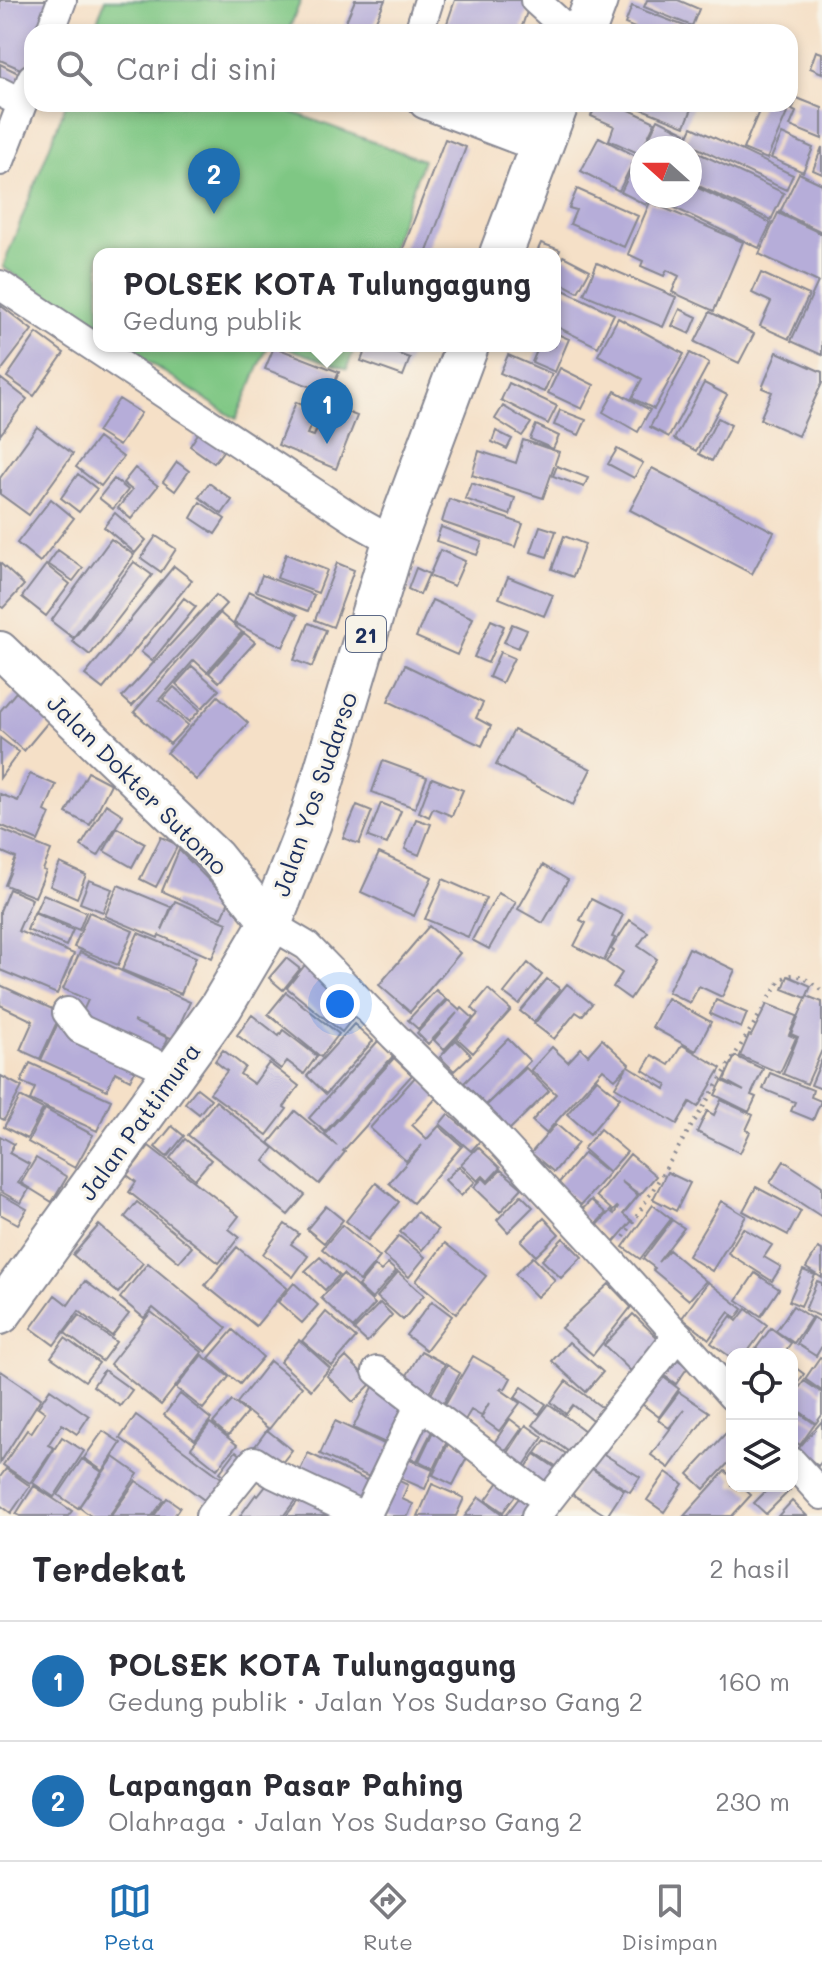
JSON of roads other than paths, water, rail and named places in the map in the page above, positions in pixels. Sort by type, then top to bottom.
[{"type":"highway","points":[[587,24],[596,0]]},
{"type":"highway","points":[[503,248],[548,127]]},
{"type":"highway","name":"Jalan Yos Sudarso","points":[[270,924],[310,822],[394,542],[465,352]]},
{"type":"highway","name":"Jalan Pattimura","points":[[0,1313],[221,1007],[270,924]]},
{"type":"main road","name":"Jalan Dokter Sutomo","points":[[0,650],[216,857],[270,924]]},
{"type":"street","points":[[53,24],[62,0]]},
{"type":"street","points":[[422,24],[429,0]]},
{"type":"street","points":[[535,0],[561,24]]},
{"type":"street","points":[[0,161],[18,91]]},
{"type":"street","points":[[467,112],[548,127]]},
{"type":"street","points":[[504,112],[548,127]]},
{"type":"street","points":[[0,285],[93,346]]},
{"type":"street","points":[[101,352],[360,523],[394,542]]},
{"type":"street","points":[[270,924],[307,946],[489,1129],[726,1389]]},
{"type":"street","points":[[67,1012],[80,1029],[174,1072]]},
{"type":"street","points":[[377,1371],[542,1508],[678,1335]]},
{"type":"street","points":[[210,1516],[246,1454],[274,1474],[365,1516],[420,1404]]},
{"type":"street","points":[[798,1469],[822,1495]]},
{"type":"place","name":"Lapangan Pasar Pahing","points":[[214,214]]},
{"type":"place","name":"POLSEK KOTA Tulungagung","points":[[327,444]]}]
